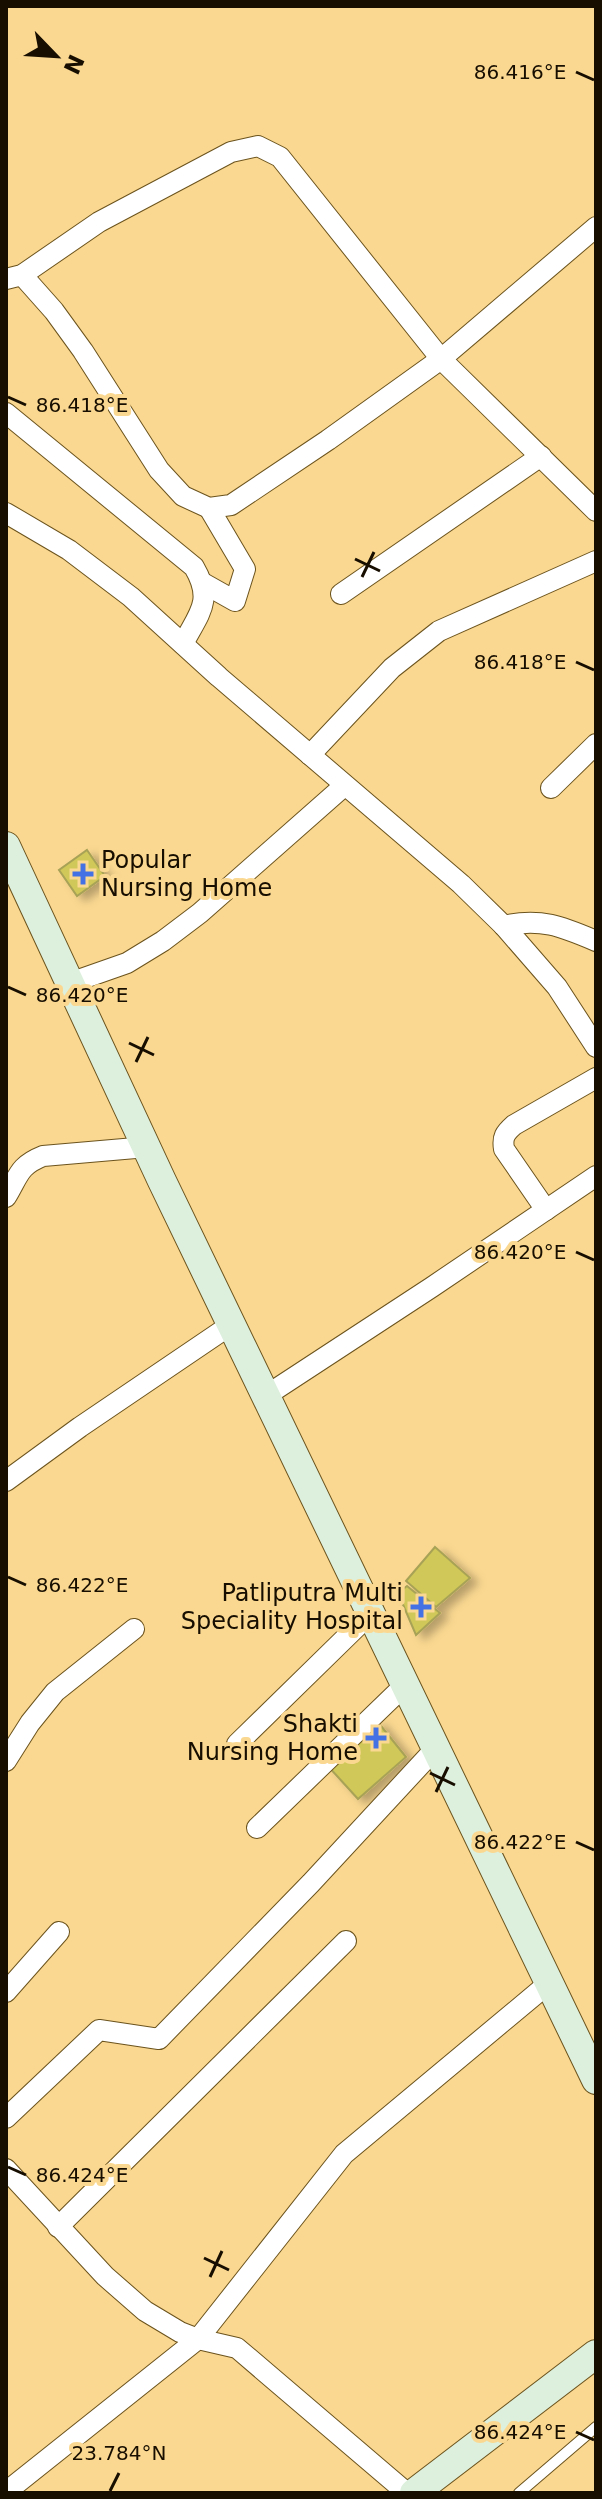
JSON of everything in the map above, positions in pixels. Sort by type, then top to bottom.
[{"type":"main road","points":[[8,858],[596,2080]]},
{"type":"main road","points":[[414,2493],[596,2354]]},
{"type":"street","points":[[596,227],[441,359],[231,505],[209,508],[183,496],[159,470],[54,311],[14,277],[99,222],[231,152],[258,146],[280,157],[441,359],[596,511]]},
{"type":"street","points":[[6,413],[194,567],[203,583],[204,604],[183,644]]},
{"type":"street","points":[[341,594],[541,456]]},
{"type":"street","points":[[203,583],[235,601],[245,569],[209,508]]},
{"type":"street","points":[[6,513],[69,550],[131,597],[344,786],[461,884],[504,926],[557,987],[596,1047]]},
{"type":"street","points":[[310,755],[392,668],[439,631],[596,561]]},
{"type":"street","points":[[551,788],[596,744]]},
{"type":"street","points":[[70,983],[127,963],[163,941],[200,913],[344,786]]},
{"type":"street","points":[[504,926],[525,920],[544,923],[596,941]]},
{"type":"street","points":[[546,1210],[504,1149],[505,1133],[596,1078]]},
{"type":"street","points":[[6,1197],[18,1173],[28,1162],[43,1156],[147,1147]]},
{"type":"street","points":[[267,1395],[596,1176]]},
{"type":"street","points":[[6,1481],[232,1324]]},
{"type":"street","points":[[237,1744],[372,1612]]},
{"type":"street","points":[[6,1761],[30,1723],[55,1692],[134,1629]]},
{"type":"street","points":[[257,1828],[406,1684]]},
{"type":"street","points":[[6,2118],[99,2030],[159,2039],[311,1883],[436,1748]]},
{"type":"street","points":[[6,1992],[59,1932]]},
{"type":"street","points":[[58,2227],[346,1941]]},
{"type":"street","points":[[6,2492],[198,2339],[344,2154],[549,1983]]},
{"type":"street","points":[[6,2169],[105,2276],[145,2311],[180,2332],[237,2348],[407,2493]]},
{"type":"lane","points":[[519,2493],[596,2427]]},
{"type":"building","points":[[87,850],[105,876],[77,896],[59,870]]},
{"type":"building","points":[[435,1547],[470,1578],[436,1607],[406,1581]]},
{"type":"building","points":[[407,1586],[440,1613],[416,1635],[398,1593]]},
{"type":"building","points":[[377,1721],[406,1757],[358,1799],[327,1765]]},
{"type":"place","name":"Popular Nursing Home","points":[[83,874]]},
{"type":"place","name":"Patliputra Multi Speciality Hospital","points":[[421,1607]]},
{"type":"place","name":"Shakti Nursing Home","points":[[376,1738]]}]
